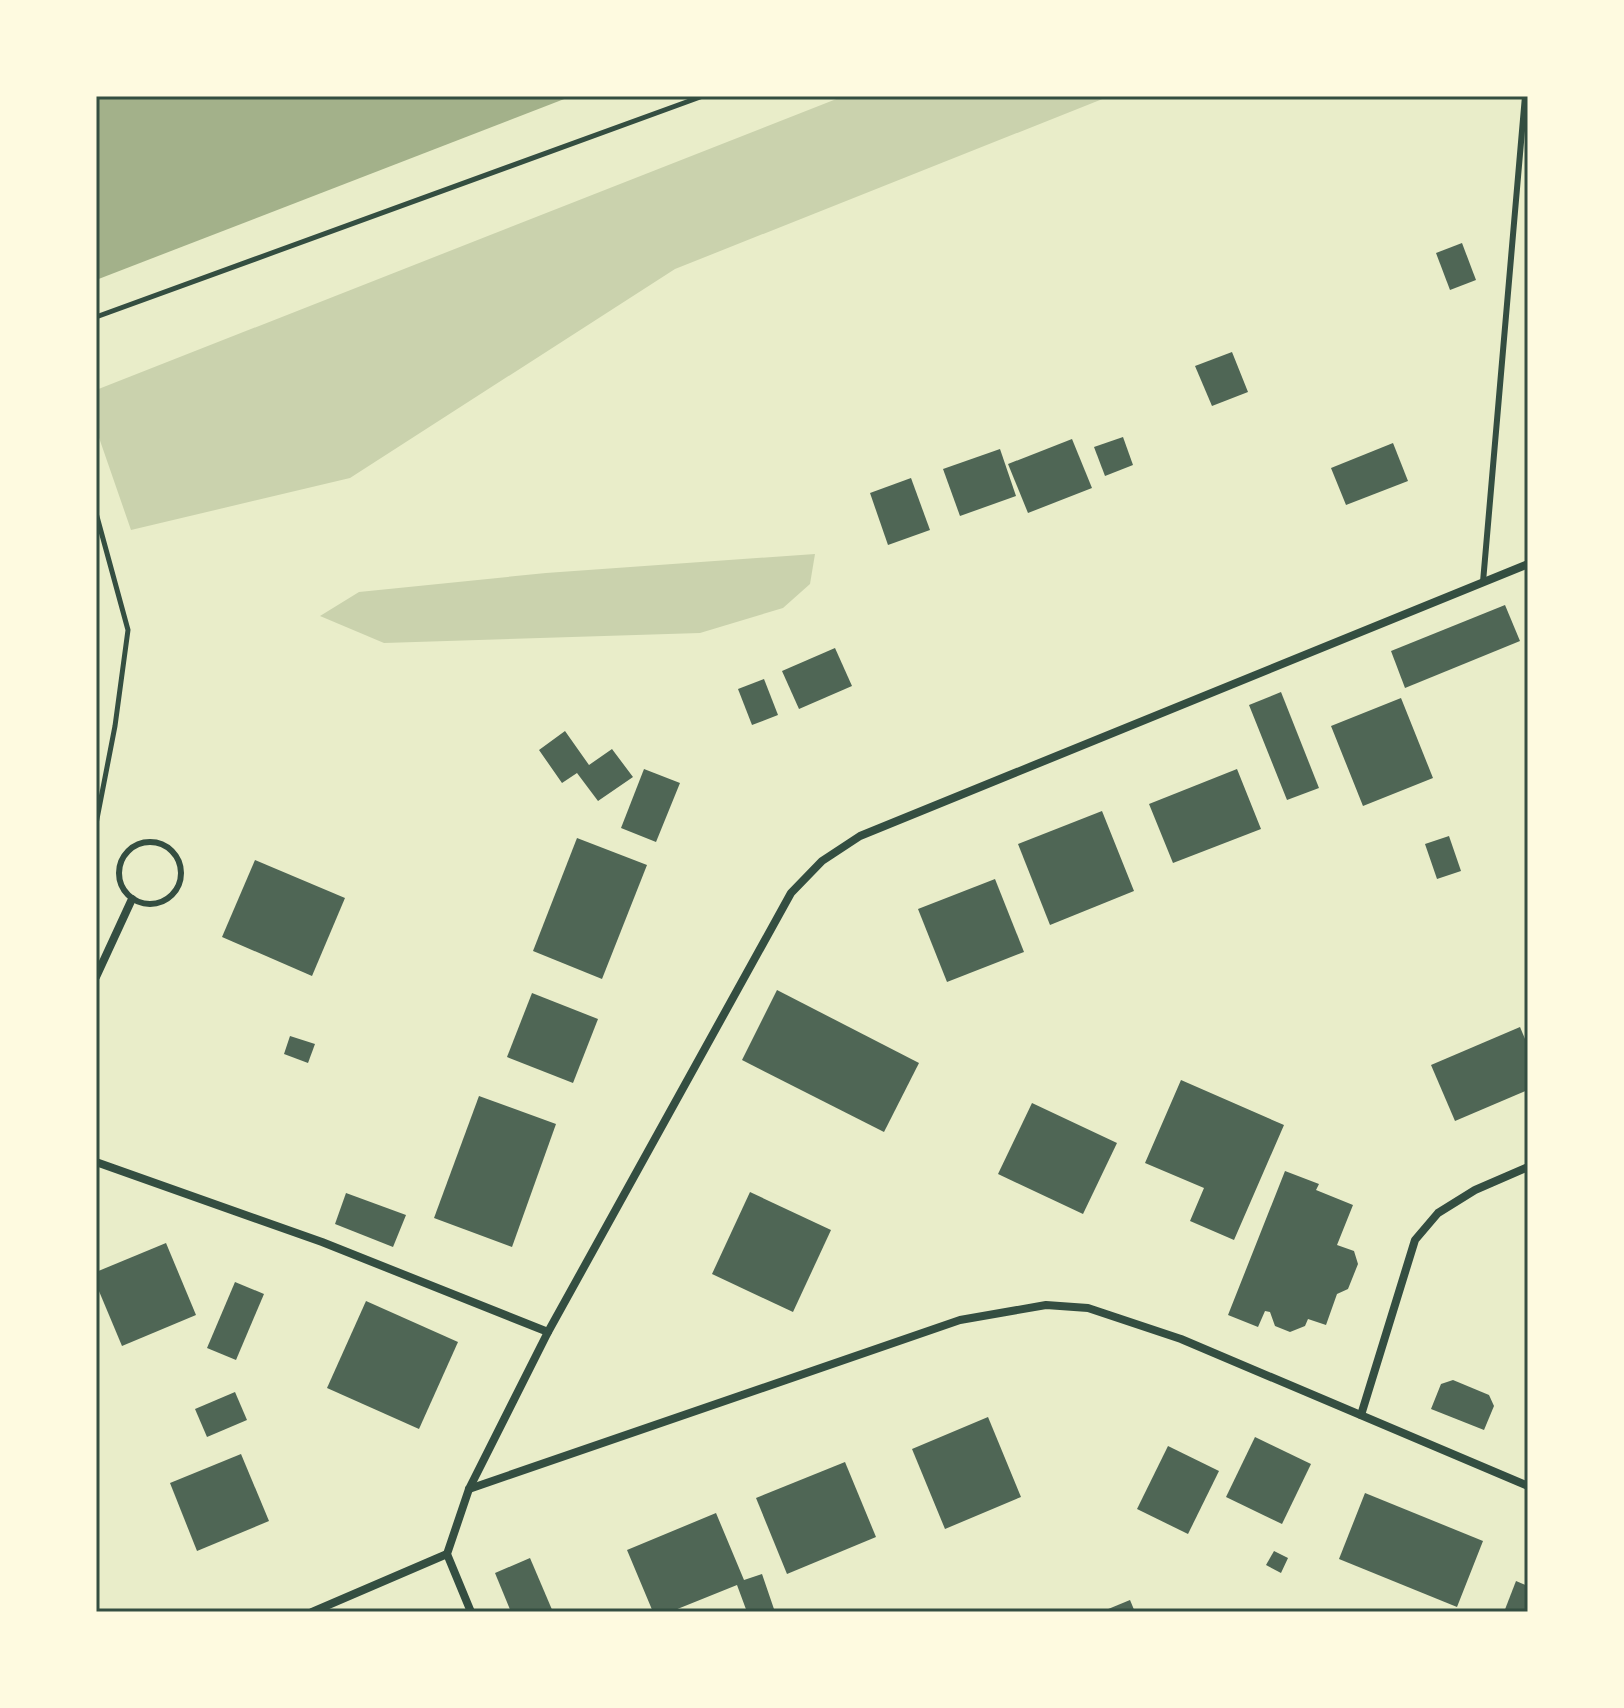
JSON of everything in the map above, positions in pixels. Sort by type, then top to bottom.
[{"type":"street","points":[[471,1612],[447,1554],[469,1489],[548,1332],[791,893],[822,861],[860,836],[1528,564]]},
{"type":"street","points":[[96,977],[132,899]]},
{"type":"street","points":[[97,1164],[322,1242],[548,1332]]},
{"type":"street","points":[[1361,1415],[1415,1240],[1438,1213],[1475,1190],[1528,1167]]},
{"type":"street","points":[[469,1489],[960,1320],[1046,1305],[1088,1308],[1132,1321],[1528,1486]]},
{"type":"street","points":[[312,1612],[447,1554]]},
{"type":"lane","points":[[1483,582],[1525,96]]},
{"type":"lane","points":[[144,843],[167,848],[180,868],[175,891],[155,904],[132,899],[119,879],[124,856],[144,843]]},
{"type":"path","points":[[96,317],[703,96]]},
{"type":"path","points":[[96,513],[128,630],[115,726],[96,824]]},
{"type":"shaded area","points":[[96,96],[572,96],[96,280]]},
{"type":"shaded area","points":[[844,96],[1110,96],[675,269],[350,478],[131,530],[96,429],[96,390]]},
{"type":"shaded area","points":[[815,554],[810,584],[783,608],[700,633],[384,643],[320,616],[359,592],[546,573]]},
{"type":"building","points":[[1462,243],[1476,280],[1450,290],[1436,253]]},
{"type":"building","points":[[1232,352],[1248,392],[1212,406],[1195,366]]},
{"type":"building","points":[[1123,437],[1133,465],[1105,476],[1094,447]]},
{"type":"building","points":[[1072,439],[1092,488],[1028,513],[1008,464]]},
{"type":"building","points":[[1393,443],[1408,481],[1346,505],[1331,468]]},
{"type":"building","points":[[1000,449],[1016,496],[960,516],[943,469]]},
{"type":"building","points":[[911,478],[930,530],[888,545],[870,493]]},
{"type":"building","points":[[1505,605],[1520,641],[1405,688],[1391,651]]},
{"type":"building","points":[[835,648],[852,686],[799,709],[782,671]]},
{"type":"building","points":[[764,679],[778,715],[752,725],[738,689]]},
{"type":"building","points":[[1281,692],[1319,788],[1287,800],[1249,705]]},
{"type":"building","points":[[1401,698],[1433,778],[1363,806],[1331,726]]},
{"type":"building","points":[[565,731],[589,765],[612,749],[633,777],[598,801],[577,773],[562,783],[539,750]]},
{"type":"building","points":[[644,769],[680,783],[656,842],[621,828]]},
{"type":"building","points":[[1237,769],[1261,829],[1173,863],[1149,804]]},
{"type":"building","points":[[1102,811],[1134,891],[1050,925],[1018,844]]},
{"type":"building","points":[[1449,836],[1461,871],[1437,879],[1425,844]]},
{"type":"building","points":[[577,838],[647,865],[602,979],[533,951]]},
{"type":"building","points":[[255,860],[345,898],[312,976],[222,937]]},
{"type":"building","points":[[995,879],[1024,952],[947,982],[918,909]]},
{"type":"building","points":[[777,990],[919,1063],[884,1132],[742,1060]]},
{"type":"building","points":[[532,993],[598,1019],[573,1083],[507,1057]]},
{"type":"building","points":[[1520,1027],[1528,1046],[1528,1090],[1455,1121],[1431,1065]]},
{"type":"building","points":[[290,1036],[315,1044],[308,1063],[284,1054]]},
{"type":"building","points":[[1181,1080],[1284,1125],[1234,1240],[1190,1221],[1204,1188],[1145,1163]]},
{"type":"building","points":[[479,1096],[556,1124],[512,1247],[434,1218]]},
{"type":"building","points":[[1032,1103],[1117,1143],[1083,1214],[998,1174]]},
{"type":"building","points":[[1285,1171],[1319,1184],[1316,1190],[1353,1205],[1337,1245],[1354,1251],[1358,1264],[1348,1289],[1337,1294],[1326,1325],[1308,1319],[1305,1326],[1290,1332],[1275,1326],[1270,1312],[1265,1311],[1258,1327],[1228,1315]]},
{"type":"building","points":[[750,1192],[831,1230],[793,1312],[712,1274]]},
{"type":"building","points":[[346,1193],[406,1215],[393,1247],[335,1224]]},
{"type":"building","points":[[166,1243],[196,1315],[122,1346],[96,1284],[96,1272]]},
{"type":"building","points":[[235,1282],[264,1294],[236,1360],[207,1348]]},
{"type":"building","points":[[366,1301],[458,1342],[419,1429],[327,1388]]},
{"type":"building","points":[[1453,1380],[1489,1395],[1494,1406],[1484,1430],[1431,1409],[1441,1384]]},
{"type":"building","points":[[235,1392],[247,1420],[207,1437],[195,1409]]},
{"type":"building","points":[[988,1417],[1021,1497],[945,1529],[912,1449]]},
{"type":"building","points":[[1255,1437],[1311,1464],[1282,1524],[1226,1497]]},
{"type":"building","points":[[1168,1446],[1219,1471],[1188,1534],[1137,1509]]},
{"type":"building","points":[[241,1454],[269,1521],[197,1551],[170,1483]]},
{"type":"building","points":[[845,1462],[876,1537],[787,1574],[756,1498]]},
{"type":"building","points":[[1365,1493],[1483,1541],[1457,1607],[1339,1559]]},
{"type":"building","points":[[716,1513],[744,1580],[762,1574],[775,1612],[747,1612],[737,1585],[670,1612],[653,1612],[627,1550]]},
{"type":"building","points":[[1274,1551],[1288,1558],[1281,1573],[1266,1565]]},
{"type":"building","points":[[530,1558],[553,1612],[511,1612],[495,1573]]},
{"type":"building","points":[[1516,1581],[1528,1586],[1528,1612],[1504,1612]]},
{"type":"building","points":[[1130,1600],[1135,1612],[1101,1612]]}]
